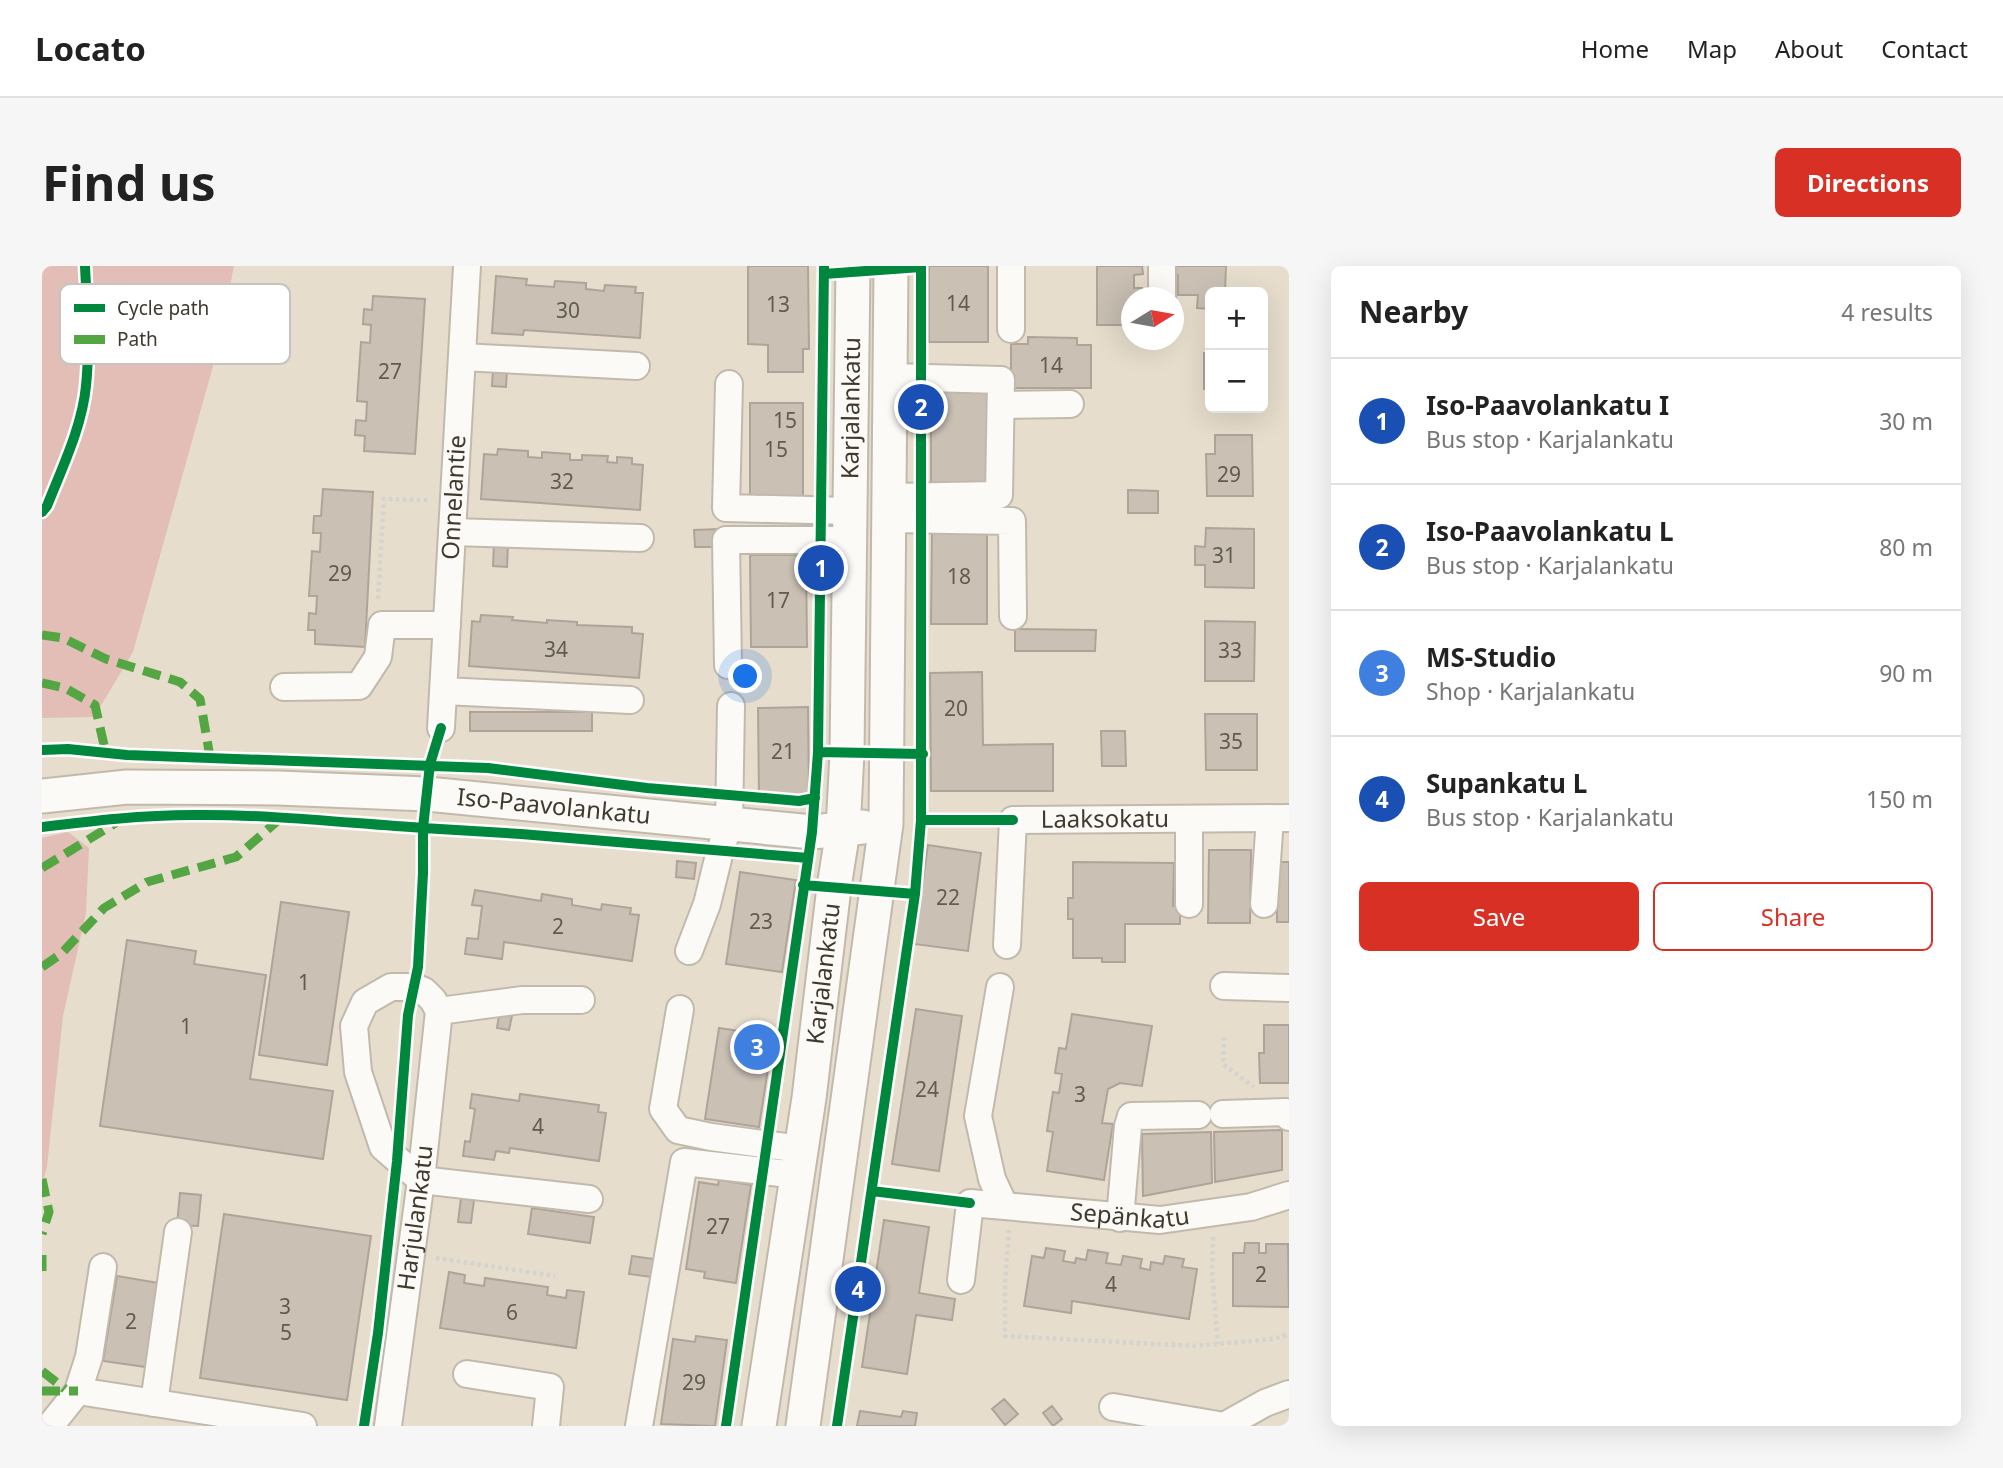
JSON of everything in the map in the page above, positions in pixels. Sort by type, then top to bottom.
[{"type":"main road","name":"Karjalankatu","points":[[759,1426],[799,1162],[834,887],[844,830],[853,266]]},
{"type":"main road","name":"Karjalankatu","points":[[803,1426],[886,824],[891,266]]},
{"type":"main road","name":"Iso-Paavolankatu","points":[[45,797],[127,787],[292,788],[427,794],[812,832],[886,824]]},
{"type":"street","name":"Onnelantie","points":[[441,728],[467,266]]},
{"type":"street","points":[[1011,266],[1012,328]]},
{"type":"street","points":[[1162,266],[1162,287]]},
{"type":"street","points":[[462,357],[636,366]]},
{"type":"street","points":[[890,508],[999,495],[1001,380],[891,377]]},
{"type":"street","points":[[729,384],[726,508],[850,526]]},
{"type":"street","points":[[1000,405],[1070,404]]},
{"type":"street","points":[[890,508],[1012,521],[1013,616]]},
{"type":"street","points":[[728,665],[726,540],[850,526]]},
{"type":"street","points":[[452,532],[640,538]]},
{"type":"street","points":[[284,687],[359,687],[378,657],[382,625],[447,625]]},
{"type":"street","points":[[444,691],[630,700]]},
{"type":"street","points":[[689,951],[707,904],[729,825],[731,706]]},
{"type":"street","points":[[1265,904],[1279,818]]},
{"type":"street","name":"Laaksokatu","points":[[1007,945],[1013,820],[1279,818]]},
{"type":"street","points":[[1189,819],[1189,904]]},
{"type":"street","points":[[1224,986],[1289,988]]},
{"type":"street","points":[[581,1000],[522,1000],[439,1011],[424,991],[414,987],[391,987],[365,1002],[354,1026],[358,1072],[383,1147],[421,1180],[589,1199]]},
{"type":"street","points":[[1000,987],[978,1116],[992,1179],[1004,1205]]},
{"type":"street","points":[[680,1009],[663,1109],[678,1130],[799,1162]]},
{"type":"street","name":"Harjulankatu","points":[[388,1426],[421,1180],[439,1011]]},
{"type":"street","points":[[1120,1217],[1131,1116],[1286,1112],[1289,1117]]},
{"type":"street","points":[[639,1426],[684,1162],[799,1162]]},
{"type":"street","name":"Sepänkatu","points":[[970,1203],[1160,1220],[1251,1207],[1289,1195]]},
{"type":"street","points":[[961,1280],[970,1203]]},
{"type":"street","points":[[154,1403],[177,1232]]},
{"type":"street","points":[[50,1426],[78,1391],[89,1357],[103,1267]]},
{"type":"street","points":[[467,1374],[550,1387],[546,1426]]},
{"type":"street","points":[[78,1391],[154,1403],[179,1417],[303,1426]]},
{"type":"street","points":[[1113,1407],[1224,1426],[1289,1394]]},
{"type":"path","points":[[382,625],[378,601],[384,499],[454,500]]},
{"type":"path","points":[[1224,1037],[1223,1065],[1263,1093]]},
{"type":"path","points":[[870,1203],[874,1177]]},
{"type":"path","points":[[872,1191],[970,1203]]},
{"type":"path","points":[[1004,1205],[1009,1227],[1005,1336],[1194,1346],[1274,1339],[1289,1335]]},
{"type":"path","points":[[1213,1212],[1212,1271],[1218,1344]]},
{"type":"path","points":[[429,1256],[555,1276]]},
{"type":"shaded area","points":[[42,266],[234,266],[230,284],[60,284],[60,364],[214,364],[133,652],[94,717],[42,718]]},
{"type":"shaded area","points":[[68,832],[89,848],[86,913],[63,1016],[47,1166],[42,1185],[42,838]]},
{"type":"building","points":[[748,266],[808,266],[809,349],[803,349],[803,372],[768,372],[768,345],[748,344]]},
{"type":"building","points":[[929,266],[988,266],[988,342],[929,342]]},
{"type":"building","points":[[1097,266],[1142,266],[1143,274],[1134,275],[1134,287],[1121,287],[1121,325],[1097,325]]},
{"type":"building","points":[[1173,266],[1226,266],[1225,287],[1205,287],[1205,309],[1197,308],[1198,295],[1184,295],[1184,287],[1178,287],[1178,275],[1173,275]]},
{"type":"building","points":[[496,276],[527,279],[526,285],[554,287],[555,281],[586,283],[586,289],[604,291],[605,285],[636,287],[635,293],[643,293],[640,338],[524,330],[523,335],[492,333]]},
{"type":"building","points":[[373,296],[425,299],[415,454],[364,451],[365,436],[355,435],[356,420],[366,421],[367,402],[357,401],[361,342],[370,343],[371,325],[363,324],[364,309],[372,310]]},
{"type":"building","points":[[1028,337],[1077,338],[1077,345],[1091,345],[1091,388],[1011,388],[1011,344],[1028,344]]},
{"type":"building","points":[[1204,353],[1205,353],[1205,389]]},
{"type":"building","points":[[493,369],[507,370],[506,387],[492,386]]},
{"type":"building","points":[[931,386],[987,386],[988,484],[931,484]]},
{"type":"building","points":[[750,403],[803,403],[803,497],[750,497]]},
{"type":"building","points":[[1215,435],[1252,435],[1253,496],[1207,496],[1206,454],[1215,454]]},
{"type":"building","points":[[498,449],[528,451],[528,457],[542,458],[542,452],[570,454],[570,460],[582,460],[582,455],[608,456],[607,462],[617,463],[617,457],[632,458],[632,464],[643,465],[640,510],[481,499],[484,454],[497,455]]},
{"type":"building","points":[[323,489],[373,492],[365,647],[315,644],[315,630],[308,630],[309,613],[316,614],[317,596],[309,596],[312,551],[320,552],[321,533],[313,533],[314,516],[321,516]]},
{"type":"building","points":[[1128,490],[1158,491],[1158,513],[1128,513]]},
{"type":"building","points":[[1206,528],[1254,529],[1254,588],[1205,587],[1205,565],[1195,565],[1195,546],[1205,547]]},
{"type":"building","points":[[720,529],[720,547],[695,547],[694,530]]},
{"type":"building","points":[[932,530],[987,530],[987,624],[931,624]]},
{"type":"building","points":[[494,543],[508,544],[507,567],[493,566]]},
{"type":"building","points":[[750,555],[806,555],[807,647],[751,647]]},
{"type":"building","points":[[481,615],[547,623],[547,620],[577,622],[577,625],[632,627],[632,633],[643,634],[639,678],[469,666],[472,621],[480,622]]},
{"type":"building","points":[[1205,621],[1255,622],[1254,681],[1205,681]]},
{"type":"building","points":[[1015,629],[1096,630],[1095,651],[1015,651]]},
{"type":"building","points":[[982,672],[983,745],[1053,744],[1053,791],[931,791],[930,673]]},
{"type":"building","points":[[808,707],[809,796],[759,796],[758,708]]},
{"type":"building","points":[[470,712],[592,712],[592,731],[470,731]]},
{"type":"building","points":[[1205,714],[1257,714],[1257,770],[1206,770]]},
{"type":"building","points":[[1101,731],[1125,731],[1126,766],[1102,766]]},
{"type":"building","points":[[928,845],[981,853],[968,951],[914,944]]},
{"type":"building","points":[[1209,850],[1251,850],[1250,923],[1208,923]]},
{"type":"building","points":[[677,861],[696,863],[694,879],[676,877]]},
{"type":"building","points":[[1073,862],[1174,863],[1173,906],[1180,906],[1180,924],[1125,924],[1125,962],[1102,962],[1102,958],[1073,958],[1073,919],[1068,919],[1068,898],[1073,898]]},
{"type":"building","points":[[1277,862],[1289,862],[1289,922],[1277,922]]},
{"type":"building","points":[[740,872],[796,880],[782,972],[726,964]]},
{"type":"building","points":[[475,890],[541,901],[542,894],[572,899],[572,905],[601,910],[602,904],[631,908],[630,914],[639,915],[632,961],[504,942],[502,959],[465,954],[467,938],[478,939],[482,906],[472,905]]},
{"type":"building","points":[[281,902],[349,912],[327,1065],[259,1055]]},
{"type":"building","points":[[127,940],[196,951],[194,964],[266,975],[250,1079],[333,1091],[323,1159],[100,1126]]},
{"type":"building","points":[[500,1009],[513,1011],[509,1030],[497,1028]]},
{"type":"building","points":[[916,1009],[962,1016],[939,1171],[892,1164]]},
{"type":"building","points":[[1072,1014],[1152,1026],[1142,1086],[1120,1083],[1108,1089],[1102,1123],[1113,1124],[1104,1180],[1047,1171],[1053,1132],[1047,1131],[1053,1092],[1059,1093],[1062,1074],[1055,1073],[1059,1048],[1066,1049]]},
{"type":"building","points":[[1264,1025],[1289,1025],[1289,1083],[1260,1083],[1259,1053],[1264,1053]]},
{"type":"building","points":[[719,1028],[773,1036],[759,1127],[705,1119]]},
{"type":"building","points":[[472,1094],[519,1101],[520,1094],[599,1105],[598,1112],[606,1113],[599,1161],[510,1148],[509,1153],[496,1151],[494,1160],[463,1156],[465,1141],[470,1142],[475,1109],[470,1108]]},
{"type":"building","points":[[1282,1130],[1282,1170],[1215,1182],[1214,1132]]},
{"type":"building","points":[[1211,1132],[1212,1183],[1143,1196],[1142,1134]]},
{"type":"building","points":[[719,1180],[751,1185],[736,1283],[704,1278],[705,1272],[686,1269],[699,1182],[718,1185]]},
{"type":"building","points":[[180,1193],[201,1195],[198,1226],[177,1225]]},
{"type":"building","points":[[461,1198],[474,1200],[471,1223],[458,1222]]},
{"type":"building","points":[[532,1208],[594,1217],[590,1243],[528,1234]]},
{"type":"building","points":[[224,1214],[371,1236],[347,1400],[200,1378]]},
{"type":"building","points":[[884,1220],[929,1227],[919,1293],[955,1299],[952,1320],[916,1315],[907,1374],[862,1367]]},
{"type":"building","points":[[1245,1243],[1259,1243],[1259,1253],[1266,1253],[1266,1244],[1288,1244],[1289,1307],[1233,1306],[1233,1253],[1244,1253]]},
{"type":"building","points":[[1046,1248],[1065,1251],[1063,1261],[1075,1263],[1076,1258],[1086,1260],[1088,1250],[1108,1253],[1106,1263],[1121,1265],[1123,1256],[1142,1259],[1140,1268],[1150,1270],[1151,1262],[1163,1264],[1165,1256],[1184,1259],[1182,1267],[1197,1269],[1189,1319],[1072,1301],[1071,1313],[1024,1306],[1032,1256],[1044,1258]]},
{"type":"building","points":[[632,1256],[654,1259],[651,1277],[629,1274]]},
{"type":"building","points":[[449,1272],[465,1275],[464,1283],[484,1286],[485,1278],[548,1287],[547,1295],[566,1298],[567,1290],[584,1292],[576,1348],[440,1328]]},
{"type":"building","points":[[117,1276],[159,1283],[146,1367],[103,1361]]},
{"type":"building","points":[[696,1336],[727,1340],[715,1426],[661,1424],[673,1339],[695,1342]]},
{"type":"building","points":[[1004,1399],[1018,1414],[1005,1425],[992,1409]]},
{"type":"building","points":[[1052,1406],[1062,1419],[1053,1426],[1043,1413]]},
{"type":"building","points":[[860,1411],[901,1417],[903,1411],[917,1413],[915,1426],[857,1426]]},
{"type":"marked path","points":[[42,635],[63,638],[106,659],[180,682],[200,699],[210,757]]},
{"type":"marked path","points":[[42,683],[65,688],[95,705],[106,754]]},
{"type":"marked path","points":[[42,967],[61,954],[104,908],[147,882],[236,857],[281,818]]},
{"type":"marked path","points":[[42,868],[117,822]]},
{"type":"marked path","points":[[42,1179],[49,1212],[42,1234]]},
{"type":"marked path","points":[[42,1255],[42,1271]]},
{"type":"marked path","points":[[42,1371],[65,1389]]},
{"type":"marked path","points":[[42,1391],[78,1391]]},
{"type":"cycle path","points":[[85,266],[86,284]]},
{"type":"cycle path","points":[[726,1426],[812,832],[818,752],[824,266]]},
{"type":"cycle path","points":[[837,1426],[915,894],[921,820],[921,266]]},
{"type":"cycle path","points":[[824,274],[921,267]]},
{"type":"cycle path","points":[[42,512],[47,506],[71,447],[84,401],[87,364]]},
{"type":"cycle path","points":[[441,728],[430,764],[423,828],[808,858]]},
{"type":"cycle path","points":[[42,750],[488,768],[647,788],[799,801],[815,798]]},
{"type":"cycle path","points":[[818,752],[923,754]]},
{"type":"cycle path","points":[[42,827],[136,817],[221,815],[423,828],[418,967],[408,1015],[397,1161],[378,1333],[364,1426]]},
{"type":"cycle path","points":[[921,820],[1013,820]]},
{"type":"cycle path","points":[[803,885],[915,894]]},
{"type":"cycle path","points":[[872,1191],[970,1203]]},
{"type":"place","name":"Iso-Paavolankatu L","points":[[921,407]]},
{"type":"place","name":"Iso-Paavolankatu I","points":[[821,568]]},
{"type":"place","name":"MS-Studio","points":[[757,1047]]},
{"type":"place","name":"Supankatu L","points":[[858,1289]]}]
